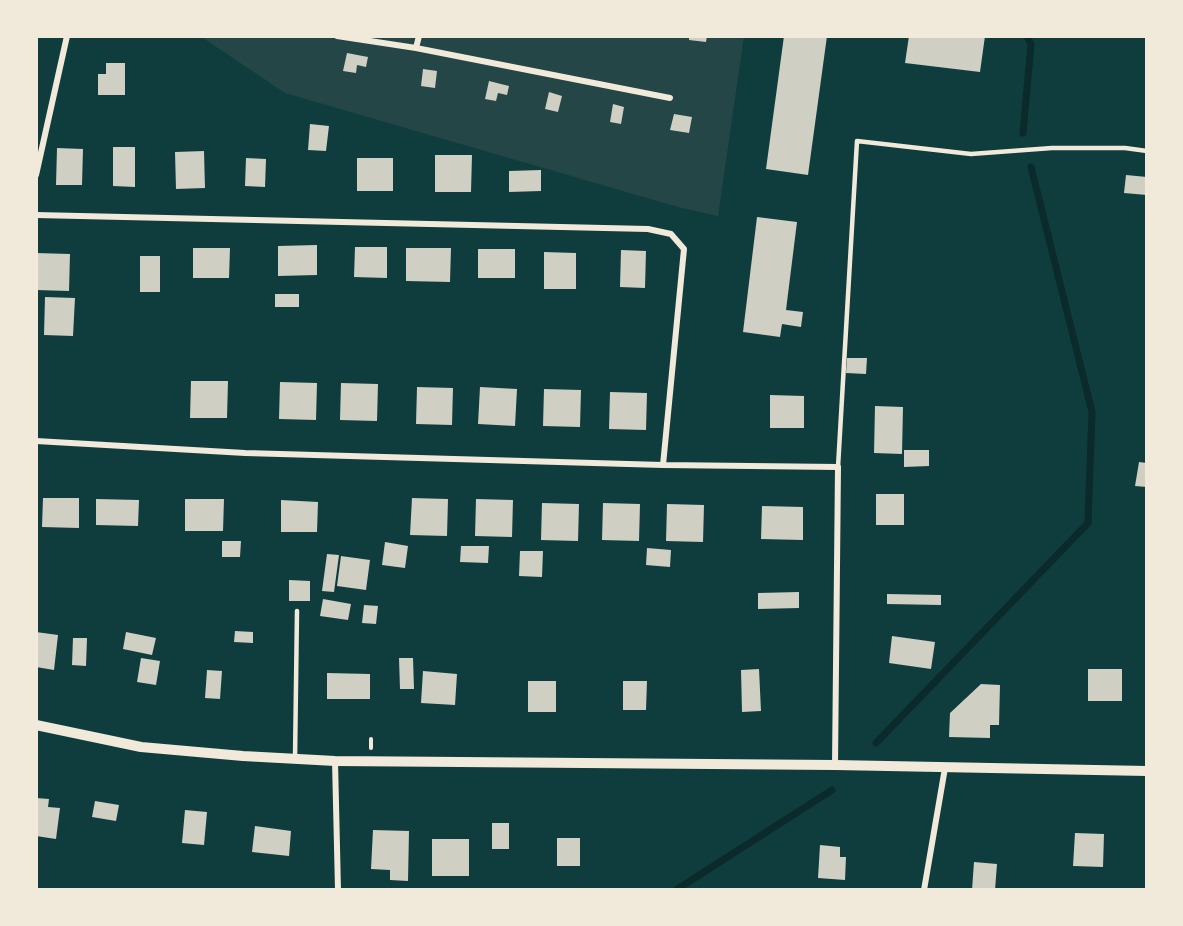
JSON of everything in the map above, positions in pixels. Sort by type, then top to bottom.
[{"type":"street","points":[[36,175],[67,36]]},
{"type":"street","points":[[337,36],[416,48],[670,98]]},
{"type":"street","points":[[416,48],[419,36]]},
{"type":"street","points":[[36,215],[648,229],[671,234],[684,249],[663,465]]},
{"type":"street","points":[[36,441],[245,453],[663,465],[838,467],[835,765]]},
{"type":"street","points":[[36,725],[141,747],[295,759],[1147,771]]},
{"type":"street","points":[[335,760],[338,890]]},
{"type":"street","points":[[924,890],[945,768]]},
{"type":"lane","points":[[838,467],[857,141],[971,154],[1052,148],[1125,148],[1147,151]]},
{"type":"lane","points":[[295,759],[297,611]]},
{"type":"shaded area","points":[[200,36],[744,36],[718,216],[678,207],[285,93]]},
{"type":"building","points":[[689,36],[707,36],[706,42],[689,40]]},
{"type":"building","points":[[784,36],[827,36],[808,175],[766,169]]},
{"type":"building","points":[[909,36],[985,36],[980,72],[905,63]]},
{"type":"building","points":[[347,53],[368,57],[366,67],[357,65],[356,73],[343,71]]},
{"type":"building","points":[[106,63],[125,63],[125,95],[98,95],[98,74],[106,74]]},
{"type":"building","points":[[423,69],[437,71],[435,88],[421,86]]},
{"type":"building","points":[[489,81],[509,86],[507,95],[498,93],[496,101],[485,99]]},
{"type":"building","points":[[549,92],[562,96],[558,112],[545,109]]},
{"type":"building","points":[[613,104],[624,107],[621,124],[610,122]]},
{"type":"building","points":[[674,114],[692,117],[689,133],[670,130]]},
{"type":"building","points":[[310,124],[329,126],[326,151],[308,150]]},
{"type":"building","points":[[113,147],[135,147],[135,187],[113,186]]},
{"type":"building","points":[[57,148],[83,149],[82,185],[56,185]]},
{"type":"building","points":[[204,151],[205,188],[176,189],[175,152]]},
{"type":"building","points":[[435,155],[472,155],[471,192],[435,192]]},
{"type":"building","points":[[246,158],[266,159],[265,187],[245,186]]},
{"type":"building","points":[[357,158],[393,158],[393,191],[357,191]]},
{"type":"building","points":[[541,170],[541,191],[509,192],[509,171]]},
{"type":"building","points":[[1126,175],[1147,177],[1147,195],[1124,193]]},
{"type":"building","points":[[757,217],[797,222],[786,310],[803,312],[801,327],[782,324],[780,337],[743,332]]},
{"type":"building","points":[[317,245],[317,275],[278,276],[278,246]]},
{"type":"building","points":[[355,247],[387,247],[387,278],[354,277]]},
{"type":"building","points":[[193,248],[230,248],[229,278],[193,278]]},
{"type":"building","points":[[406,248],[451,248],[450,282],[406,281]]},
{"type":"building","points":[[478,249],[515,249],[515,278],[478,278]]},
{"type":"building","points":[[621,250],[646,251],[645,288],[620,287]]},
{"type":"building","points":[[544,252],[576,253],[576,289],[544,289]]},
{"type":"building","points":[[36,253],[70,254],[69,291],[36,290]]},
{"type":"building","points":[[140,256],[160,256],[160,292],[140,292]]},
{"type":"building","points":[[275,294],[299,294],[299,307],[275,307]]},
{"type":"building","points":[[45,297],[75,298],[73,336],[44,335]]},
{"type":"building","points":[[847,358],[867,358],[866,374],[846,373]]},
{"type":"building","points":[[191,381],[228,381],[227,418],[190,418]]},
{"type":"building","points":[[280,382],[317,383],[316,420],[279,419]]},
{"type":"building","points":[[341,383],[378,384],[377,421],[340,420]]},
{"type":"building","points":[[417,387],[453,388],[452,425],[416,424]]},
{"type":"building","points":[[480,387],[517,389],[515,426],[478,424]]},
{"type":"building","points":[[544,389],[581,390],[580,427],[543,426]]},
{"type":"building","points":[[610,392],[647,393],[646,430],[609,429]]},
{"type":"building","points":[[770,395],[804,396],[804,428],[770,428]]},
{"type":"building","points":[[875,406],[903,407],[902,454],[874,453]]},
{"type":"building","points":[[904,450],[929,450],[929,466],[904,467]]},
{"type":"building","points":[[1139,462],[1147,463],[1147,487],[1135,486]]},
{"type":"building","points":[[876,494],[904,494],[904,525],[876,525]]},
{"type":"building","points":[[43,498],[79,498],[79,528],[42,527]]},
{"type":"building","points":[[412,498],[448,499],[447,536],[410,535]]},
{"type":"building","points":[[96,499],[139,500],[138,526],[96,525]]},
{"type":"building","points":[[185,499],[224,499],[223,531],[185,531]]},
{"type":"building","points":[[476,499],[513,500],[512,537],[475,536]]},
{"type":"building","points":[[281,500],[318,502],[317,532],[281,532]]},
{"type":"building","points":[[542,503],[579,504],[578,541],[541,540]]},
{"type":"building","points":[[603,503],[640,504],[639,541],[602,540]]},
{"type":"building","points":[[667,504],[704,505],[703,542],[666,541]]},
{"type":"building","points":[[762,506],[803,507],[803,540],[761,539]]},
{"type":"building","points":[[222,541],[241,541],[240,557],[222,557]]},
{"type":"building","points":[[385,542],[408,546],[405,568],[382,565]]},
{"type":"building","points":[[461,546],[489,546],[488,563],[460,562]]},
{"type":"building","points":[[647,548],[671,550],[670,567],[646,565]]},
{"type":"building","points":[[520,551],[543,551],[542,577],[519,576]]},
{"type":"building","points":[[327,554],[339,555],[334,592],[322,591]]},
{"type":"building","points":[[341,556],[370,560],[366,590],[337,586]]},
{"type":"building","points":[[289,580],[310,581],[310,601],[289,601]]},
{"type":"building","points":[[799,592],[799,608],[758,609],[758,593]]},
{"type":"building","points":[[887,594],[941,595],[941,605],[887,604]]},
{"type":"building","points":[[323,599],[351,604],[348,620],[320,616]]},
{"type":"building","points":[[364,605],[378,606],[376,624],[362,623]]},
{"type":"building","points":[[235,631],[253,632],[253,643],[234,642]]},
{"type":"building","points":[[36,632],[58,635],[54,670],[36,667]]},
{"type":"building","points":[[126,632],[156,638],[152,655],[123,649]]},
{"type":"building","points":[[892,636],[935,642],[931,669],[889,663]]},
{"type":"building","points":[[73,638],[87,638],[86,666],[72,665]]},
{"type":"building","points":[[141,658],[160,661],[156,685],[137,682]]},
{"type":"building","points":[[399,658],[413,658],[414,689],[400,689]]},
{"type":"building","points":[[759,669],[761,711],[742,712],[741,670]]},
{"type":"building","points":[[1088,669],[1122,669],[1122,701],[1088,701]]},
{"type":"building","points":[[207,670],[222,671],[220,699],[205,698]]},
{"type":"building","points":[[423,671],[457,674],[455,705],[421,703]]},
{"type":"building","points":[[327,673],[370,674],[370,699],[327,699]]},
{"type":"building","points":[[528,681],[556,681],[556,712],[528,712]]},
{"type":"building","points":[[623,681],[647,681],[646,710],[623,710]]},
{"type":"building","points":[[981,684],[1000,685],[999,725],[990,725],[990,738],[949,737],[950,713]]},
{"type":"building","points":[[36,798],[49,799],[48,807],[60,808],[56,839],[36,836]]},
{"type":"building","points":[[95,801],[119,805],[116,821],[92,817]]},
{"type":"building","points":[[185,810],[207,812],[204,845],[182,843]]},
{"type":"building","points":[[492,823],[509,823],[509,849],[492,849]]},
{"type":"building","points":[[255,826],[291,831],[289,856],[252,852]]},
{"type":"building","points":[[373,830],[409,831],[408,881],[390,880],[390,870],[371,869]]},
{"type":"building","points":[[1075,833],[1104,834],[1103,867],[1073,866]]},
{"type":"building","points":[[557,838],[580,838],[580,866],[557,866]]},
{"type":"building","points":[[432,839],[469,839],[469,876],[432,876]]},
{"type":"building","points":[[820,845],[840,847],[840,857],[846,857],[845,880],[818,878]]},
{"type":"building","points":[[974,862],[997,864],[995,890],[972,890]]},
{"type":"waterway","points":[[1023,133],[1031,44],[1027,36]]},
{"type":"waterway","points":[[876,743],[1088,523],[1092,412],[1031,167]]},
{"type":"waterway","points":[[676,890],[832,790]]}]
